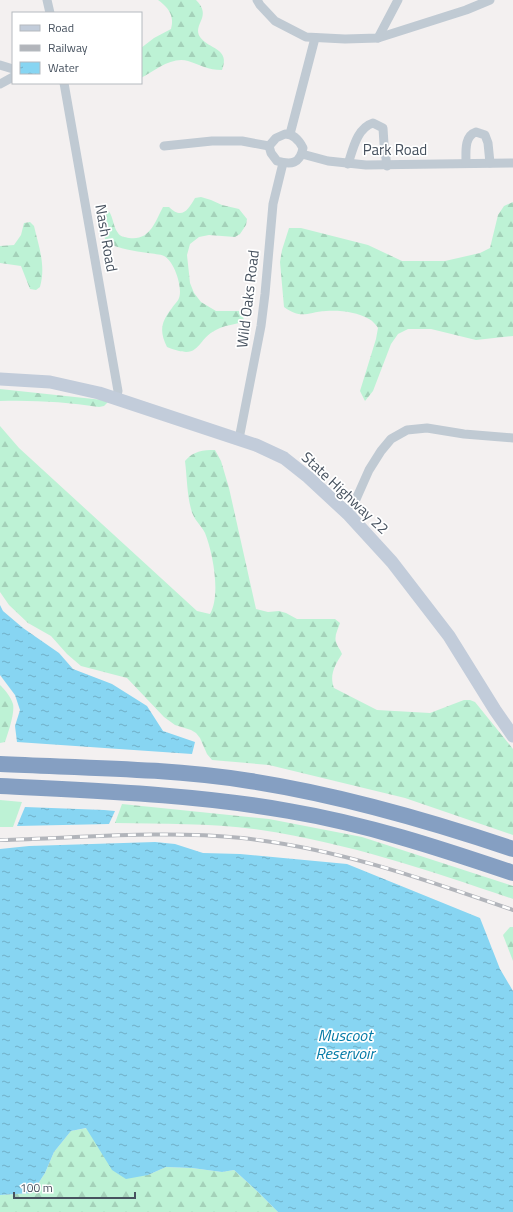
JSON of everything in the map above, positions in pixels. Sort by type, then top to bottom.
[{"type":"highway","points":[[0,764],[162,772],[256,782],[337,797],[379,808],[513,849]]},
{"type":"highway","points":[[0,786],[168,795],[289,811],[332,819],[380,831],[513,873]]},
{"type":"main road","name":"State Highway 22","points":[[0,379],[56,382],[83,388],[239,439],[269,450],[284,458],[308,477],[349,515],[392,562],[449,636],[513,736]]},
{"type":"street","points":[[47,0],[50,12]]},
{"type":"street","points":[[257,0],[275,21],[306,37],[345,39],[378,38],[466,10],[490,0]]},
{"type":"street","points":[[378,38],[398,0]]},
{"type":"street","points":[[290,134],[315,38]]},
{"type":"street","points":[[0,65],[12,69]]},
{"type":"street","points":[[0,84],[12,78]]},
{"type":"street","name":"Nash Road","points":[[64,84],[109,331],[118,390],[116,398]]},
{"type":"street","points":[[348,164],[356,140],[363,129],[369,124],[373,123],[383,128],[387,166]]},
{"type":"street","points":[[466,163],[466,148],[468,139],[473,133],[476,132],[485,134],[490,163]]},
{"type":"street","points":[[285,134],[290,134],[297,138],[303,148],[302,154],[296,162],[283,163],[273,158],[270,146],[276,138],[285,134]]},
{"type":"street","points":[[164,146],[212,142],[242,142],[270,146]]},
{"type":"street","name":"Park Road","points":[[302,154],[328,161],[348,164],[387,166],[513,163]]},
{"type":"street","name":"Wild Oaks Road","points":[[239,439],[261,326],[273,204],[283,163]]},
{"type":"street","points":[[349,515],[369,470],[381,451],[391,439],[407,430],[427,428],[464,434],[513,438]]},
{"type":"green space","points":[[158,0],[196,0],[203,11],[198,32],[204,41],[221,53],[224,63],[222,70],[208,68],[182,60],[163,65],[142,77],[142,47],[154,38],[171,29],[172,20],[170,12]]},
{"type":"green space","points":[[201,197],[222,205],[239,209],[247,219],[246,225],[240,234],[235,237],[209,235],[199,237],[190,244],[187,255],[190,283],[194,293],[201,302],[216,311],[239,311],[243,315],[244,322],[223,327],[211,333],[197,347],[187,352],[167,347],[162,331],[163,322],[178,300],[180,293],[179,281],[171,263],[162,255],[127,250],[107,243],[102,232],[101,212],[106,208],[109,211],[116,230],[120,235],[123,237],[136,238],[142,237],[151,229],[163,207],[169,207],[178,213],[181,213],[187,210],[195,198]]},
{"type":"green space","points":[[513,202],[513,336],[476,340],[431,329],[408,329],[398,334],[391,344],[373,391],[365,401],[360,391],[376,339],[378,328],[375,324],[364,317],[348,312],[326,311],[300,314],[290,311],[284,307],[280,262],[289,228],[301,228],[368,245],[402,261],[445,261],[480,253],[490,248],[498,215],[504,206]]},
{"type":"green space","points":[[30,222],[34,226],[42,264],[42,279],[40,287],[36,290],[30,289],[21,266],[0,263],[0,246],[14,245],[21,235],[24,223]]},
{"type":"green space","points":[[0,389],[103,400],[108,402],[104,406],[99,407],[50,402],[0,401]]},
{"type":"green space","points":[[0,426],[19,448],[197,611],[210,614],[215,596],[215,574],[208,541],[205,533],[193,516],[191,509],[185,461],[191,455],[198,452],[215,450],[221,461],[229,488],[256,609],[268,612],[279,611],[297,619],[335,619],[340,623],[336,632],[336,640],[342,654],[332,674],[334,688],[377,710],[430,713],[464,700],[475,702],[513,749],[513,835],[405,798],[269,765],[212,760],[207,754],[200,738],[196,733],[175,725],[164,717],[127,678],[81,666],[67,654],[51,636],[28,623],[9,605],[0,592]]},
{"type":"green space","points":[[0,685],[11,699],[13,704],[13,712],[5,742],[0,743]]},
{"type":"green space","points":[[0,800],[22,802],[13,827],[0,827]]},
{"type":"green space","points":[[122,804],[269,819],[362,837],[513,886],[513,899],[389,859],[326,842],[261,830],[225,826],[115,823]]},
{"type":"green space","points":[[510,927],[513,927],[513,961],[503,935]]},
{"type":"green space","points":[[87,1128],[148,1175],[166,1167],[192,1168],[222,1172],[234,1170],[278,1212],[0,1212],[0,1195],[32,1193],[45,1173],[54,1152],[71,1131]]},
{"type":"water","points":[[0,605],[3,611],[23,628],[59,653],[73,669],[112,684],[147,706],[163,731],[195,742],[192,754],[17,742],[15,726],[20,710],[15,695],[0,675]]},
{"type":"water","points":[[25,807],[115,811],[109,824],[17,826]]},
{"type":"water","name":"Muscoot Reservoir","points":[[155,842],[175,844],[203,853],[240,854],[347,864],[480,918],[500,969],[513,991],[513,1212],[278,1212],[234,1170],[222,1172],[192,1168],[166,1167],[148,1175],[126,1179],[112,1170],[86,1128],[71,1131],[54,1152],[45,1173],[32,1193],[0,1195],[0,849],[29,846]]},
{"type":"railway","points":[[0,840],[121,835],[181,835],[242,838],[311,849],[346,857],[413,876],[513,910]]}]
